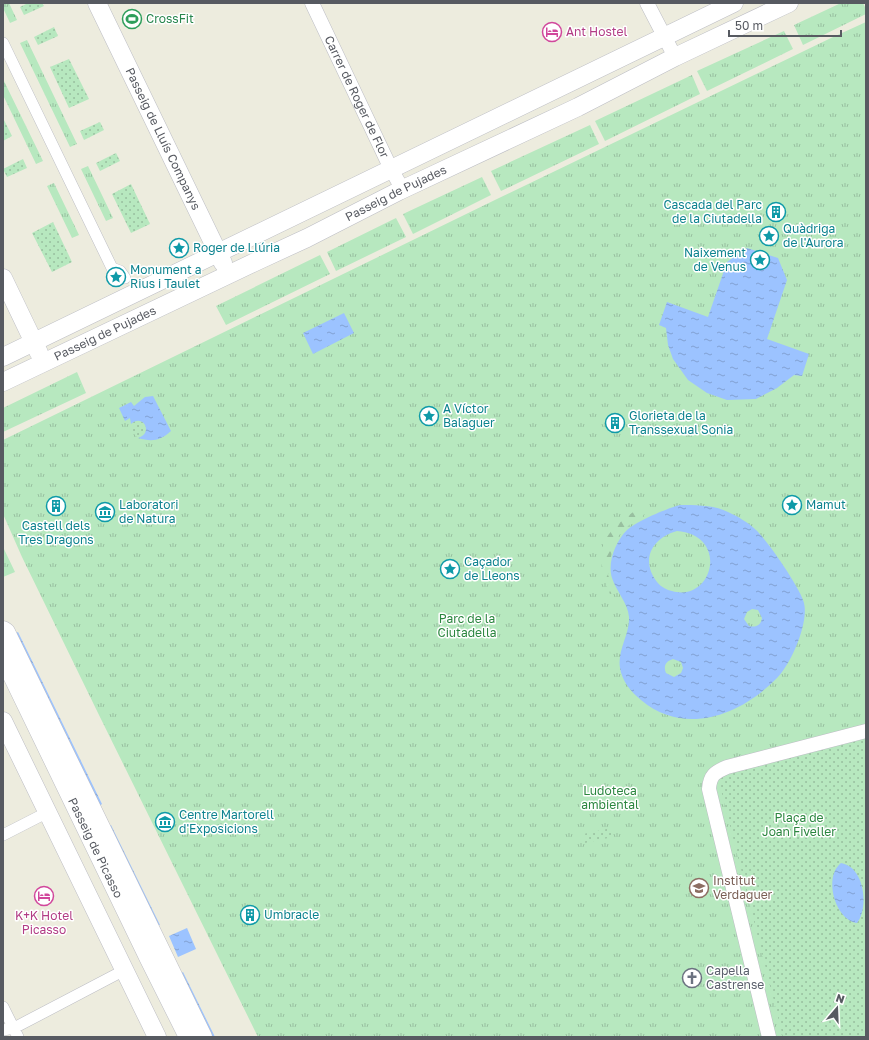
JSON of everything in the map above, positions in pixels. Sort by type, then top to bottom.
[{"type":"street","name":"Passeig de Lluís Companys","points":[[97,3],[229,275]]},
{"type":"street","name":"Carrer de Roger de Flor","points":[[312,3],[391,169],[403,190]]},
{"type":"street","points":[[647,3],[675,57]]},
{"type":"street","name":"Passeig de Pujades","points":[[3,357],[734,3]]},
{"type":"street","name":"Passeig de Pujades","points":[[3,382],[307,238],[403,190],[578,107],[675,57],[789,3]]},
{"type":"street","points":[[3,43],[112,268],[120,271],[125,278]]},
{"type":"street","points":[[3,278],[44,362]]},
{"type":"street","points":[[3,630],[6,632],[13,646],[204,1037]]},
{"type":"street","name":"Passeig de Picasso","points":[[3,658],[188,1037]]},
{"type":"street","points":[[3,721],[157,1037]]},
{"type":"street","points":[[769,1037],[709,788],[710,781],[712,776],[727,767],[866,731]]},
{"type":"street","points":[[3,835],[72,800]]},
{"type":"street","points":[[3,1007],[12,1031],[117,974]]},
{"type":"green space","points":[[3,3],[9,3],[17,20],[10,23],[3,8]]},
{"type":"green space","points":[[28,3],[42,3],[44,6],[24,15],[20,7]]},
{"type":"green space","points":[[841,3],[863,3],[866,9],[866,14],[803,45],[794,25]]},
{"type":"green space","name":"Parc de la Ciutadella","points":[[866,22],[866,1037],[258,1037],[98,713],[22,557],[3,514],[3,440],[499,198]]},
{"type":"green space","points":[[54,27],[58,36],[38,45],[34,37]]},
{"type":"green space","points":[[784,31],[793,49],[707,91],[697,71]]},
{"type":"green space","points":[[27,40],[77,144],[70,147],[20,43]]},
{"type":"green space","points":[[69,59],[89,99],[69,108],[50,67]]},
{"type":"green space","points":[[692,75],[700,94],[605,141],[595,121]]},
{"type":"green space","points":[[3,79],[43,161],[36,164],[3,95]]},
{"type":"green space","points":[[3,118],[12,136],[3,141]]},
{"type":"green space","points":[[100,122],[104,130],[84,140],[80,131]]},
{"type":"green space","points":[[590,125],[599,144],[501,191],[491,171]]},
{"type":"green space","points":[[116,153],[120,161],[100,171],[96,163]]},
{"type":"green space","points":[[23,159],[27,168],[7,177],[3,169]]},
{"type":"green space","points":[[88,166],[113,218],[106,221],[81,169]]},
{"type":"green space","points":[[482,177],[491,195],[413,234],[403,214]]},
{"type":"green space","points":[[54,183],[79,235],[72,238],[47,186]]},
{"type":"green space","points":[[131,184],[150,224],[131,233],[112,194]]},
{"type":"green space","points":[[396,218],[406,237],[336,271],[327,252]]},
{"type":"green space","points":[[53,222],[72,262],[52,272],[32,233]]},
{"type":"green space","points":[[320,255],[330,274],[226,325],[216,306]]},
{"type":"green space","points":[[77,372],[86,393],[3,432],[3,408]]},
{"type":"green space","points":[[136,420],[143,422],[146,428],[144,435],[138,438],[131,426],[131,424]]},
{"type":"green space","points":[[639,508],[643,509],[645,512],[642,518],[629,525],[620,534],[613,545],[608,575],[615,592],[610,594],[602,566],[601,554],[604,544],[608,535],[616,526]]},
{"type":"green space","points":[[3,547],[15,572],[3,577]]},
{"type":"green space","name":"Plaça de Joan Fiveller","points":[[866,737],[866,1037],[783,1037],[719,782],[724,773]]},
{"type":"green space","points":[[611,828],[613,837],[585,843],[583,834]]},
{"type":"water","points":[[747,248],[778,258],[787,280],[767,339],[809,354],[802,376],[794,375],[777,388],[756,399],[727,400],[707,393],[688,380],[673,359],[668,345],[666,328],[659,325],[667,302],[708,317],[727,262]]},
{"type":"water","points":[[344,313],[354,333],[313,354],[303,333]]},
{"type":"water","points":[[153,396],[171,431],[156,440],[138,438],[143,436],[146,428],[145,425],[143,422],[139,421],[135,421],[131,424],[130,418],[125,421],[119,408],[131,402],[134,406],[145,397]]},
{"type":"water","points":[[680,505],[692,505],[717,508],[732,514],[750,525],[761,535],[783,565],[802,596],[804,603],[804,621],[798,643],[782,672],[763,691],[747,702],[730,711],[712,717],[694,719],[676,717],[658,711],[641,700],[630,690],[625,682],[620,668],[620,655],[628,630],[629,617],[624,602],[612,578],[611,565],[616,546],[627,530],[632,526],[653,515]],"holes":[[[677,531],[694,535],[704,544],[710,555],[710,567],[706,578],[698,587],[686,592],[672,591],[662,587],[652,574],[649,566],[649,558],[655,544],[668,534]],[[752,609],[758,610],[762,618],[759,624],[754,627],[749,626],[744,619],[747,612]],[[673,659],[681,662],[683,668],[681,673],[674,677],[666,673],[665,670],[667,662]]]},
{"type":"water","points":[[18,632],[102,804],[98,807],[14,634]]},
{"type":"water","points":[[111,825],[160,925],[156,926],[108,826]]},
{"type":"water","points":[[841,863],[849,866],[860,880],[864,898],[861,916],[857,923],[849,920],[843,914],[834,897],[832,887],[833,878],[836,869]]},
{"type":"water","points":[[187,928],[196,949],[178,957],[169,936]]},
{"type":"water","points":[[183,972],[215,1037],[210,1037],[180,974]]},
{"type":"place","name":"CrossFit","points":[[132,19]]},
{"type":"place","name":"Ant Hostel","points":[[552,32]]},
{"type":"place","name":"Cascada del Parc de la Ciutadella","points":[[776,212]]},
{"type":"place","name":"Quàdriga de l'Aurora","points":[[769,236]]},
{"type":"place","name":"Roger de Llúria","points":[[179,248]]},
{"type":"place","name":"Naixement de Venus","points":[[760,260]]},
{"type":"place","name":"Monument a Rius i Taulet","points":[[116,277]]},
{"type":"place","name":"A Víctor Balaguer","points":[[429,416]]},
{"type":"place","name":"Glorieta de la Transsexual Sonia","points":[[615,423]]},
{"type":"place","name":"Mamut","points":[[792,505]]},
{"type":"place","name":"Castell dels Tres Dragons","points":[[56,506]]},
{"type":"place","name":"Laboratori de Natura","points":[[105,512]]},
{"type":"place","name":"Caçador de Lleons","points":[[450,569]]},
{"type":"place","name":"Centre Martorell d'Exposicions","points":[[165,822]]},
{"type":"place","name":"Institut Verdaguer","points":[[699,888]]},
{"type":"place","name":"K+K Hotel Picasso","points":[[44,896]]},
{"type":"place","name":"Umbracle","points":[[250,915]]},
{"type":"place","name":"Capella Castrense","points":[[692,978]]},
{"type":"park label","name":"Ludoteca ambiental","points":[[610,798]]}]
